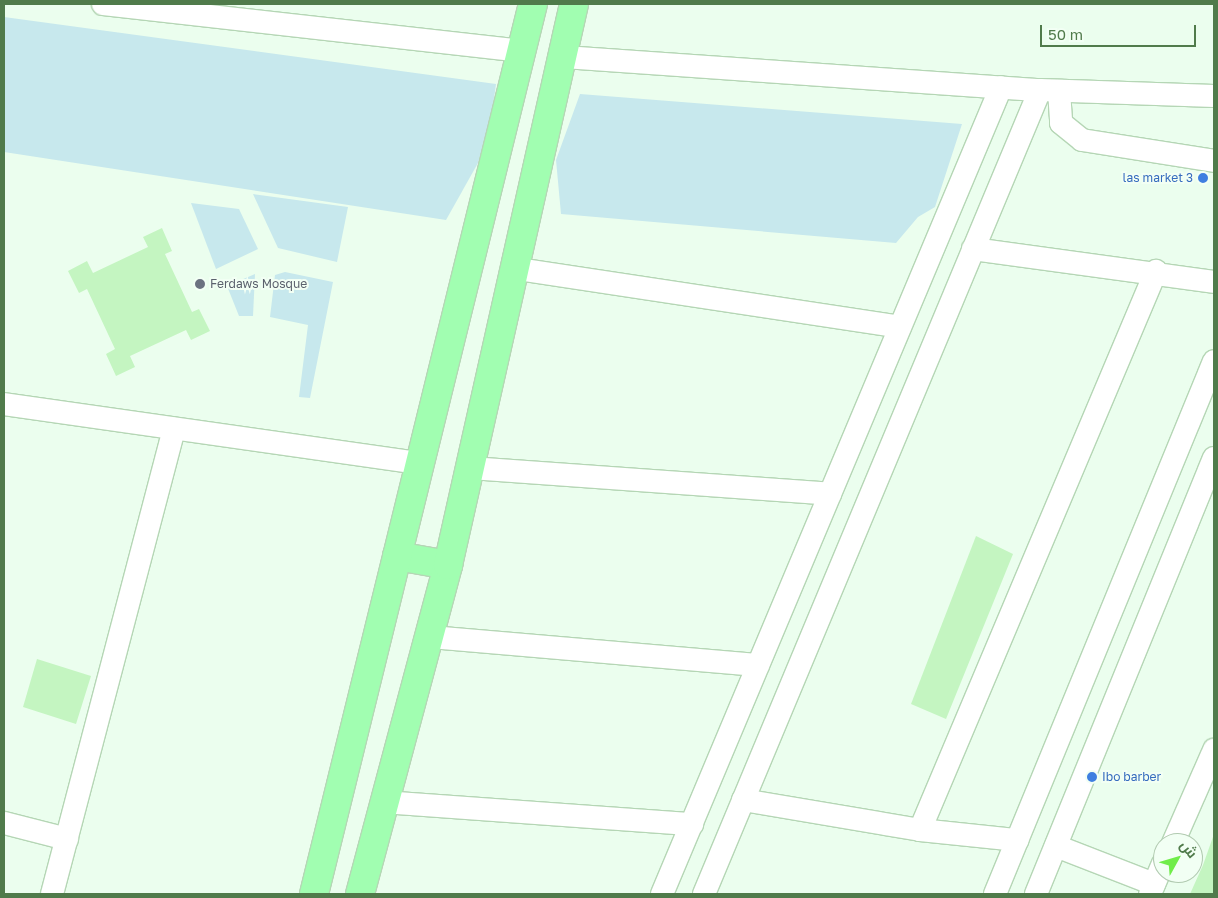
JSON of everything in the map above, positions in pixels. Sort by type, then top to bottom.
[{"type":"main road","points":[[314,894],[532,4]]},
{"type":"main road","points":[[360,894],[383,802],[448,566],[518,269],[574,4]]},
{"type":"main road","points":[[398,556],[448,566]]},
{"type":"street","points":[[103,4],[520,50]]},
{"type":"street","points":[[564,57],[1049,90],[1214,96]]},
{"type":"street","points":[[662,894],[1001,87]]},
{"type":"street","points":[[704,894],[1016,143],[1049,90]]},
{"type":"street","points":[[1049,90],[1062,123],[1082,140],[1214,161]]},
{"type":"street","points":[[984,129],[1004,126],[1016,143]]},
{"type":"street","points":[[973,249],[1156,271],[1214,282]]},
{"type":"street","points":[[518,269],[900,327]]},
{"type":"street","points":[[920,830],[1156,271]]},
{"type":"street","points":[[995,894],[1214,361]]},
{"type":"street","points":[[4,404],[419,463]]},
{"type":"street","points":[[52,894],[174,429]]},
{"type":"street","points":[[1036,894],[1214,458]]},
{"type":"street","points":[[471,468],[830,494]]},
{"type":"street","points":[[430,637],[758,665]]},
{"type":"street","points":[[1178,833],[1212,760]]},
{"type":"street","points":[[743,800],[920,830],[1017,840]]},
{"type":"street","points":[[383,802],[692,824]]},
{"type":"street","points":[[4,823],[67,838]]},
{"type":"street","points":[[1056,846],[1153,880]]},
{"type":"shaded area","points":[[4,17],[496,84],[491,121],[478,163],[446,220],[4,152]]},
{"type":"shaded area","points":[[580,94],[962,124],[935,207],[918,217],[896,243],[561,214],[556,160]]},
{"type":"shaded area","points":[[253,194],[348,207],[337,262],[278,248]]},
{"type":"shaded area","points":[[191,203],[239,209],[258,249],[216,269]]},
{"type":"shaded area","points":[[285,272],[333,282],[310,398],[299,397],[308,325],[270,317],[275,275]]},
{"type":"shaded area","points":[[255,274],[253,316],[239,316],[227,286]]},
{"type":"building","points":[[162,228],[172,251],[165,254],[192,312],[199,309],[210,331],[191,340],[186,330],[130,356],[135,367],[116,376],[106,354],[115,349],[87,289],[79,293],[68,271],[87,261],[93,273],[148,247],[143,237]]},
{"type":"building","points":[[976,536],[1013,554],[946,719],[911,704]]},
{"type":"building","points":[[37,659],[91,676],[76,724],[23,707]]},
{"type":"building","points":[[1214,834],[1214,894],[1190,894],[1195,883],[1203,883],[1203,865]]},
{"type":"place","name":"las market 3","points":[[1203,178]]},
{"type":"place","name":"Ferdaws Mosque","points":[[200,284]]},
{"type":"place","name":"Ibo barber","points":[[1092,777]]}]
